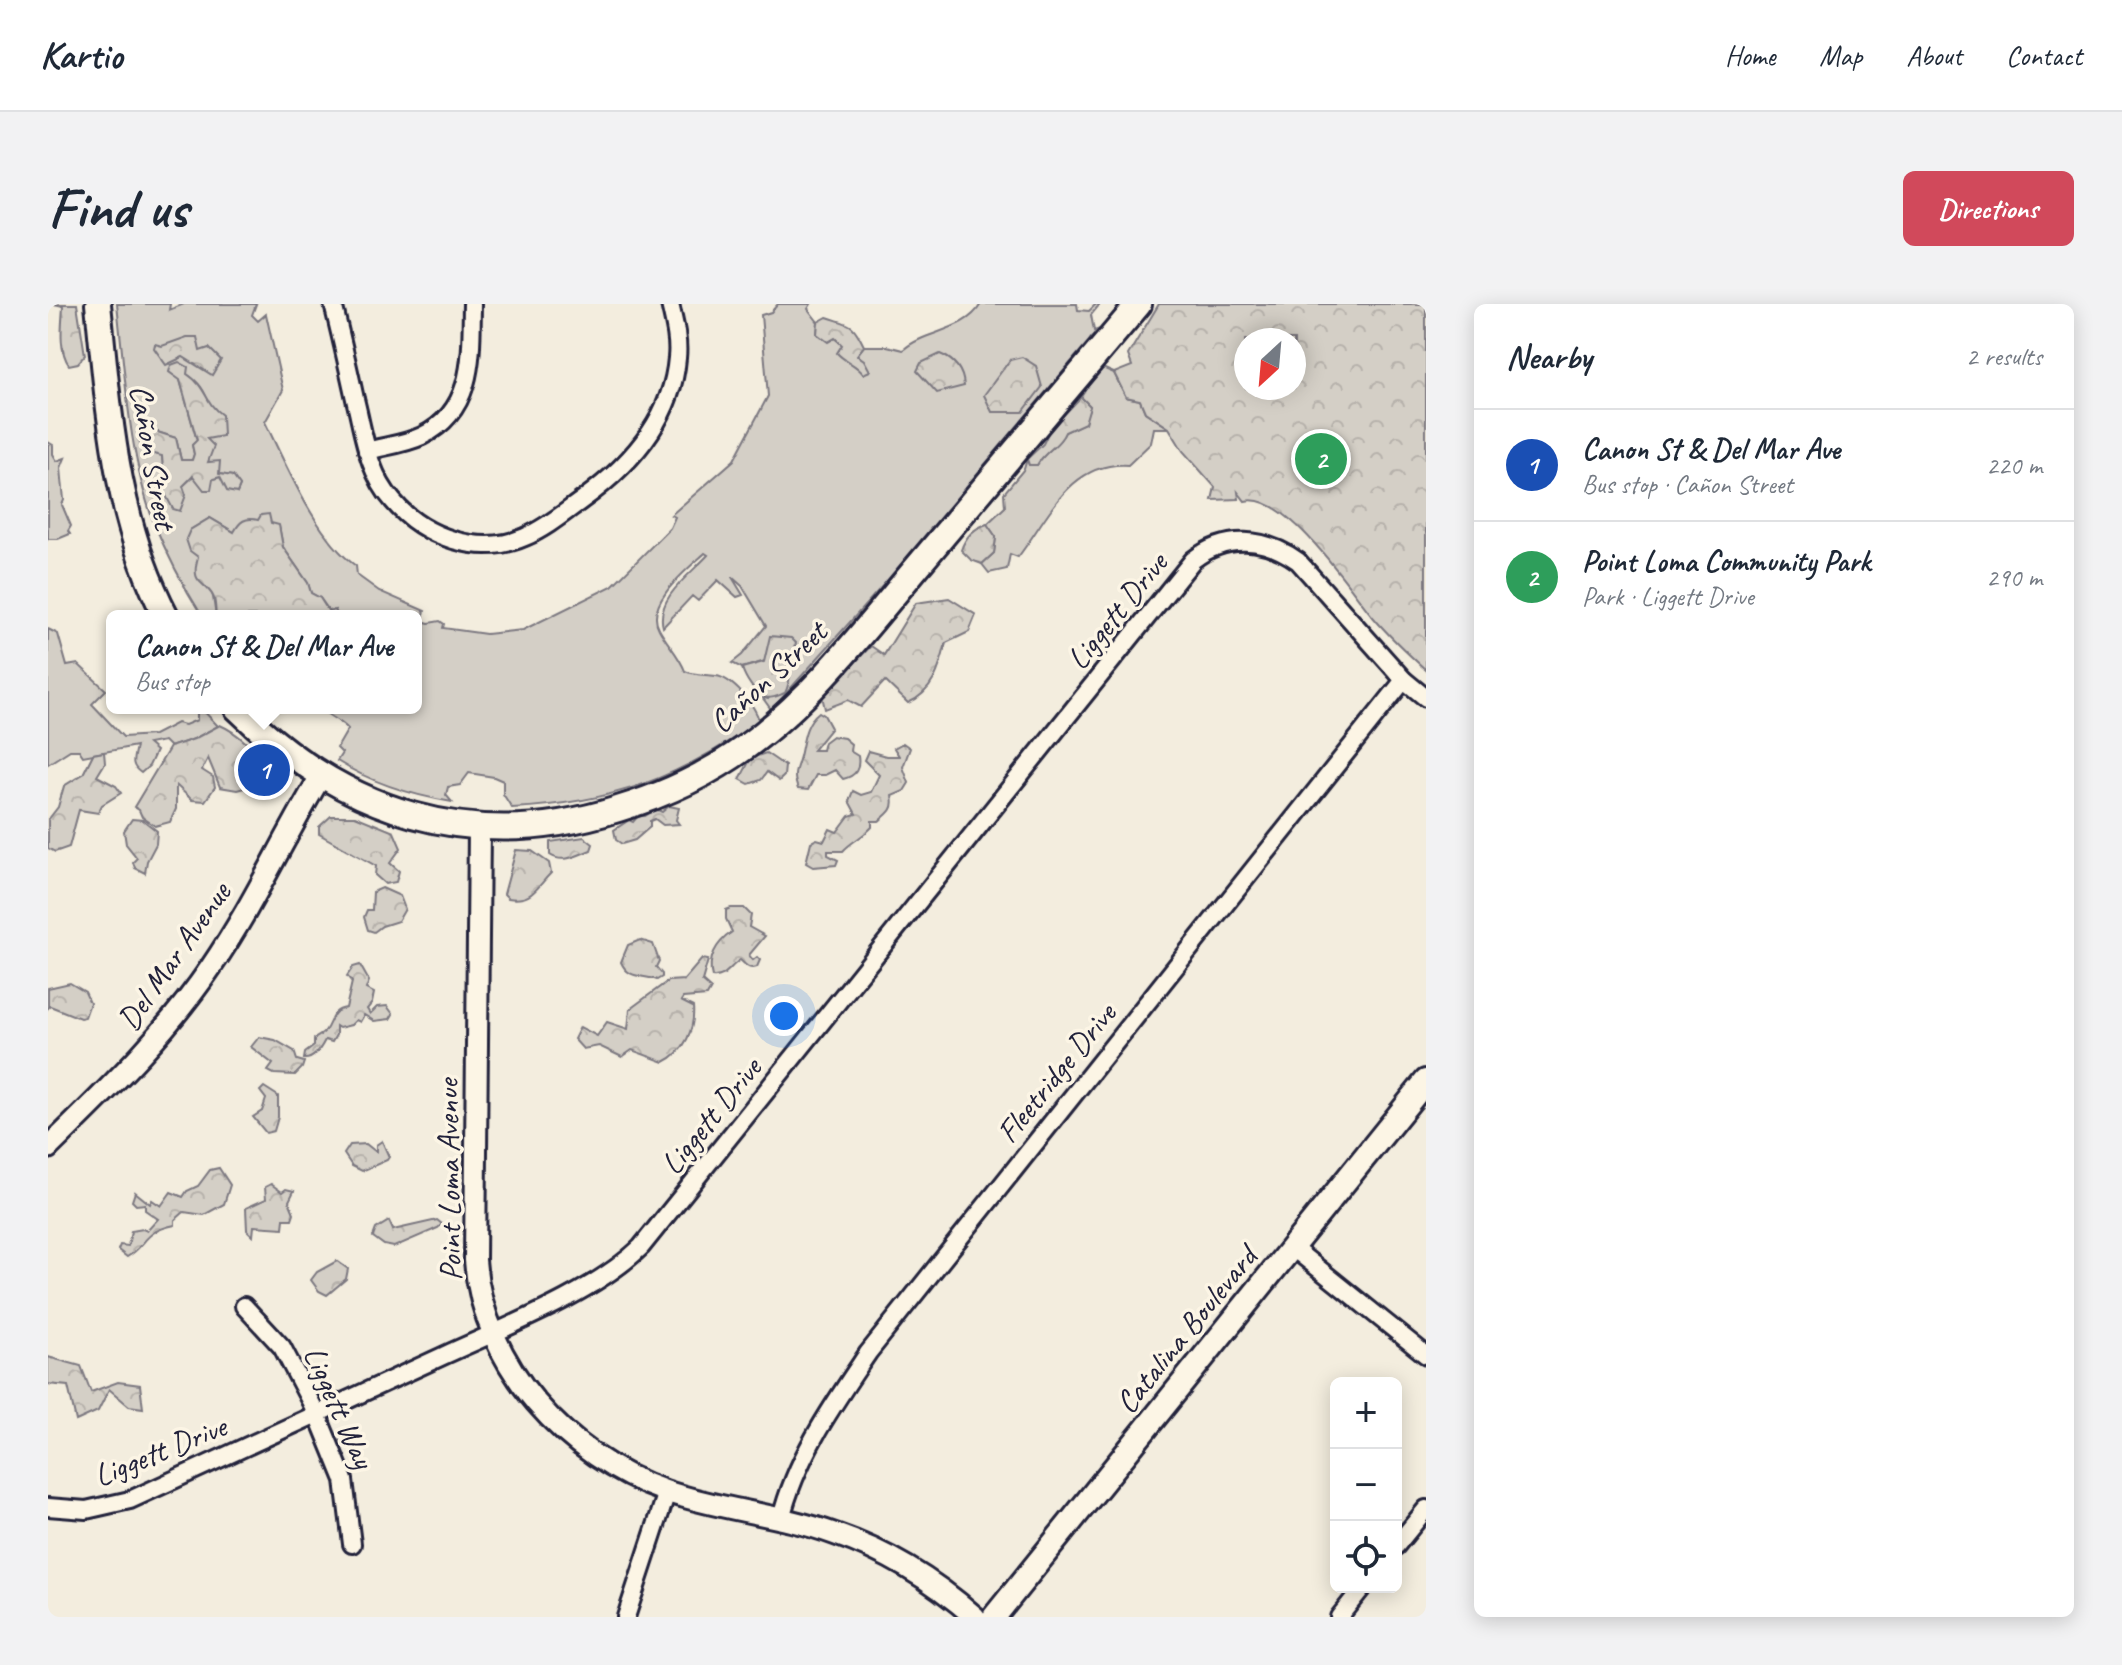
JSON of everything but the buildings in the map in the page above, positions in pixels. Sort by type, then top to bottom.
[{"type":"main road","name":"Cañon Street","points":[[98,304],[122,497],[146,575],[163,610]]},
{"type":"main road","name":"Cañon Street","points":[[244,714],[321,776],[355,795],[433,821],[479,828],[553,825],[605,813],[673,789],[749,745],[792,707],[886,604],[1139,304]]},
{"type":"main road","name":"Catalina Boulevard","points":[[994,1617],[1426,1081]]},
{"type":"street","points":[[333,304],[367,451],[381,485],[416,523],[449,539],[480,544],[523,538],[550,523],[609,480],[629,461],[651,432],[664,405],[676,367],[678,348],[670,304]]},
{"type":"street","points":[[367,451],[421,436],[433,429],[454,408],[468,381],[471,365],[472,304]]},
{"type":"street","name":"Liggett Drive","points":[[48,1507],[86,1510],[130,1500],[494,1333],[605,1277],[641,1247],[1193,560],[1216,546],[1246,540],[1266,544],[1298,561],[1404,680]]},
{"type":"street","points":[[1404,680],[1426,698]]},
{"type":"street","name":"Fleetridge Drive","points":[[781,1519],[786,1496],[819,1426],[868,1353],[1404,680]]},
{"type":"street","name":"Del Mar Avenue","points":[[48,1148],[133,1064],[192,994],[243,917],[321,776]]},
{"type":"street","name":"Point Loma Avenue","points":[[479,828],[475,1245],[479,1290],[494,1333],[525,1389],[558,1425],[605,1463],[667,1492],[835,1534],[889,1557],[928,1580],[975,1617]]},
{"type":"street","points":[[1293,1248],[1426,1355]]},
{"type":"street","name":"Liggett Way","points":[[244,1306],[270,1330],[288,1355],[317,1414],[344,1480],[352,1544]]},
{"type":"street","points":[[626,1617],[667,1492]]},
{"type":"street","points":[[1402,1539],[1426,1509]]},
{"type":"street","points":[[1339,1617],[1358,1593]]},
{"type":"green space","points":[[54,304],[77,304],[85,355],[78,363],[69,365],[63,352],[63,306]]},
{"type":"green space","points":[[117,304],[170,304],[169,310],[184,304],[256,304],[252,315],[258,321],[266,314],[283,390],[265,422],[293,479],[328,538],[356,566],[357,575],[379,591],[425,611],[422,621],[422,610],[329,610],[320,598],[311,593],[308,583],[283,547],[279,526],[258,520],[234,532],[210,518],[190,530],[215,610],[198,610],[154,523],[133,443]],"holes":[[[187,374],[204,392],[209,414],[207,462],[219,474],[232,476],[240,486],[237,493],[220,477],[213,479],[195,475],[183,486],[165,494],[162,455],[145,452],[138,439],[145,428],[176,438],[181,460],[192,460],[192,445],[197,441],[180,380]]]},
{"type":"green space","points":[[778,304],[811,304],[808,309],[818,322],[817,334],[834,338],[857,355],[864,346],[903,350],[922,338],[955,326],[981,304],[1077,304],[1078,310],[1089,311],[1100,304],[1091,315],[1094,331],[1097,330],[1088,342],[885,583],[773,708],[762,697],[768,699],[793,663],[791,653],[742,668],[732,663],[766,626],[742,586],[732,577],[743,595],[737,597],[718,580],[698,601],[692,596],[663,627],[662,616],[669,596],[708,555],[705,553],[670,587],[657,608],[656,619],[685,671],[716,676],[729,682],[748,701],[759,721],[700,758],[671,773],[612,794],[512,808],[503,794],[503,781],[494,777],[469,773],[460,785],[448,787],[446,795],[452,802],[422,796],[364,776],[337,761],[342,753],[337,748],[348,729],[327,714],[422,714],[422,621],[440,621],[444,624],[443,628],[486,634],[523,630],[612,586],[670,528],[675,517],[671,515],[734,460],[768,396],[761,315],[771,312]]},
{"type":"green space","points":[[1159,304],[1426,304],[1426,670],[1379,624],[1297,525],[1261,502],[1245,501],[1238,492],[1239,499],[1212,500],[1215,487],[1183,451],[1169,428],[1145,412],[1140,400],[1126,397],[1114,373],[1132,366],[1128,355]]},
{"type":"green space","points":[[827,317],[850,325],[856,332],[864,346],[857,355],[870,371],[863,374],[840,356],[837,353],[842,345],[835,338],[828,342],[817,334],[818,322]]},
{"type":"green space","points":[[187,337],[197,337],[200,351],[209,348],[221,360],[212,375],[183,357],[166,365],[154,348],[155,344],[162,346]]},
{"type":"green space","points":[[940,354],[957,367],[964,386],[937,393],[917,371],[921,363]]},
{"type":"green space","points":[[1022,357],[1036,366],[1042,387],[1023,412],[992,412],[984,395],[1010,360]]},
{"type":"green space","points":[[179,362],[188,367],[187,374],[199,384],[211,405],[222,415],[223,436],[207,439],[214,446],[208,462],[220,461],[219,474],[233,476],[240,486],[237,493],[227,491],[220,477],[213,479],[211,490],[204,490],[193,476],[183,486],[186,495],[180,511],[173,509],[165,494],[162,456],[145,452],[138,439],[145,428],[176,438],[181,460],[192,460],[192,445],[197,440],[180,380],[169,372],[171,365]]},
{"type":"green space","points":[[1100,367],[1114,373],[1126,397],[1140,400],[1145,412],[1169,428],[1154,428],[1151,443],[1128,465],[1108,466],[1076,482],[1062,495],[1018,557],[1010,554],[1007,569],[989,573],[982,564],[994,553],[996,537],[987,524],[1005,507],[1004,493],[1024,469],[1027,459],[1029,465],[1037,465],[1065,432],[1084,423],[1090,406],[1081,397]]},
{"type":"green space","points":[[1081,397],[1090,406],[1085,423],[1065,432],[1037,465],[1029,465],[1027,459]]},
{"type":"green space","points":[[48,442],[53,445],[57,461],[65,458],[61,468],[62,505],[71,526],[70,534],[58,539],[48,539]]},
{"type":"green space","points":[[269,514],[271,523],[279,525],[283,547],[308,583],[311,593],[320,598],[328,610],[216,610],[213,596],[197,577],[198,557],[190,551],[186,539],[190,530],[210,518],[234,532],[243,521],[258,520],[261,515]]},
{"type":"green space","points":[[987,524],[996,537],[994,553],[982,564],[971,560],[961,550],[971,534]]},
{"type":"green space","points":[[949,598],[976,615],[969,632],[946,643],[938,670],[924,692],[908,703],[885,681],[861,707],[848,700],[825,709],[822,696],[871,646],[884,655],[916,603]]},
{"type":"green space","points":[[48,629],[58,634],[67,666],[78,664],[106,690],[92,704],[123,737],[154,735],[177,723],[185,725],[197,720],[197,714],[207,714],[218,726],[170,747],[164,741],[148,744],[156,751],[149,766],[141,773],[134,764],[136,746],[83,756],[79,750],[70,750],[48,764]]},
{"type":"green space","points":[[770,636],[791,638],[796,643],[785,693],[766,698],[754,689],[742,668],[764,662]]},
{"type":"green space","points":[[819,712],[831,728],[813,750],[822,750],[824,742],[832,736],[844,738],[851,744],[850,751],[858,756],[858,768],[854,774],[843,779],[835,770],[816,775],[808,790],[798,789],[795,774],[805,735],[811,720]]},
{"type":"green space","points":[[220,725],[239,736],[256,755],[260,770],[252,786],[237,790],[220,787],[208,758],[202,770],[213,777],[215,787],[205,801],[192,800],[176,785],[176,809],[170,822],[155,826],[142,817],[134,807],[170,747]]},
{"type":"green space","points":[[903,743],[910,748],[903,767],[909,783],[904,791],[892,796],[893,804],[888,813],[879,821],[872,821],[872,827],[843,851],[828,851],[828,855],[838,860],[836,865],[813,867],[806,863],[811,842],[817,839],[824,841],[830,829],[837,832],[849,816],[856,814],[849,801],[853,791],[861,795],[871,792],[879,775],[864,760],[868,751],[899,756],[894,748]]},
{"type":"green space","points":[[104,752],[105,763],[97,776],[116,786],[121,793],[102,805],[98,813],[79,810],[69,847],[55,852],[48,848],[48,820],[58,807],[64,786],[83,774],[93,754]]},
{"type":"green space","points":[[766,753],[785,766],[784,776],[779,781],[767,772],[761,780],[749,784],[740,779],[751,758]]},
{"type":"green space","points":[[669,806],[679,808],[676,820],[679,824],[663,825],[655,819],[635,840],[622,844],[616,840],[614,830],[629,820],[633,822],[638,816],[645,816],[656,809],[662,812]]},
{"type":"green space","points":[[331,816],[355,816],[394,832],[401,848],[390,863],[399,871],[396,882],[385,884],[375,875],[376,866],[319,834],[319,827]]},
{"type":"green space","points":[[132,819],[143,820],[157,831],[156,844],[145,873],[135,868],[133,862],[137,858],[126,844],[124,831]]},
{"type":"green space","points":[[584,837],[593,844],[591,850],[565,859],[550,855],[550,842]]},
{"type":"green space","points":[[516,850],[532,851],[549,863],[551,873],[528,896],[516,899],[504,894]]},
{"type":"green space","points":[[382,888],[400,896],[405,909],[398,921],[374,932],[368,930],[364,917],[367,910],[372,910],[373,892]]},
{"type":"green space","points":[[744,908],[751,915],[749,927],[765,936],[749,955],[753,960],[757,957],[760,960],[757,967],[751,968],[740,960],[724,974],[712,977],[714,952],[732,932],[726,919],[726,910]]},
{"type":"green space","points":[[640,940],[653,944],[659,961],[656,967],[662,974],[657,980],[628,972],[621,962],[628,945]]},
{"type":"green space","points":[[702,959],[708,960],[702,981],[711,989],[707,996],[683,998],[681,1001],[693,1007],[692,1023],[683,1046],[671,1058],[664,1062],[632,1050],[622,1057],[599,1046],[583,1049],[574,1039],[580,1027],[597,1036],[607,1022],[628,1029],[630,1009],[668,981],[684,980]]},
{"type":"green space","points":[[360,965],[369,981],[366,989],[374,993],[367,1009],[370,1014],[377,1007],[387,1006],[393,1014],[390,1019],[374,1021],[364,1015],[360,1022],[356,1020],[351,1025],[336,1026],[332,1042],[325,1040],[314,1056],[304,1059],[305,1053],[314,1046],[314,1039],[325,1031],[335,1014],[346,1008],[352,982],[347,976],[353,967]]},
{"type":"green space","points":[[70,983],[85,992],[90,1003],[85,1017],[80,1018],[50,1006],[48,1008],[48,988]]},
{"type":"green space","points":[[259,1037],[275,1040],[294,1051],[297,1060],[304,1062],[302,1068],[295,1075],[268,1071],[273,1064],[251,1047]]},
{"type":"green space","points":[[264,1087],[278,1096],[274,1131],[266,1133],[253,1117],[262,1111],[266,1099],[260,1091]]},
{"type":"green space","points":[[382,1141],[389,1157],[387,1160],[362,1171],[352,1166],[344,1154],[350,1145],[366,1144],[376,1152],[376,1145]]},
{"type":"green space","points":[[219,1168],[230,1185],[224,1204],[204,1215],[184,1212],[175,1220],[175,1225],[156,1231],[127,1257],[118,1250],[120,1245],[128,1246],[131,1231],[147,1231],[158,1219],[145,1210],[145,1204],[136,1205],[132,1201],[135,1192],[150,1204],[152,1200],[161,1206],[171,1192],[183,1197],[187,1191],[198,1186],[210,1170]]},
{"type":"green space","points":[[271,1184],[282,1192],[286,1189],[294,1191],[289,1201],[294,1213],[292,1219],[284,1219],[283,1228],[254,1226],[253,1236],[247,1230],[246,1208],[266,1199],[265,1187]]},
{"type":"green space","points":[[437,1220],[442,1224],[438,1228],[394,1247],[384,1245],[373,1237],[376,1229],[389,1221],[393,1230]]},
{"type":"green space","points":[[337,1261],[348,1269],[346,1279],[327,1295],[319,1291],[311,1280],[317,1272]]},
{"type":"green space","points":[[48,1357],[81,1366],[91,1392],[118,1382],[140,1385],[143,1408],[129,1406],[109,1389],[98,1411],[76,1421],[68,1386],[48,1384]]},
{"type":"place","name":"Point Loma Community Park","points":[[1321,459]]},
{"type":"place","name":"Canon St & Del Mar Ave","points":[[264,770]]}]
